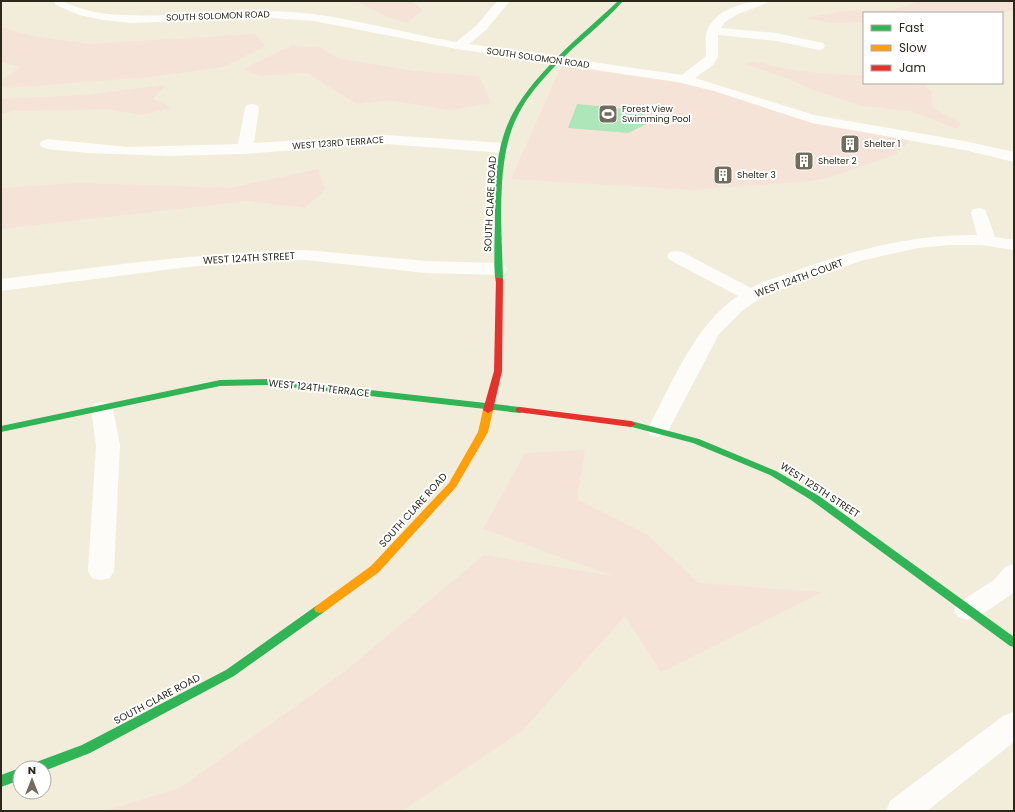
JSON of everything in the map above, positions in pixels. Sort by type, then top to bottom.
[{"type":"street","name":"SOUTH SOLOMON ROAD","points":[[60,1],[60,3],[68,9],[80,13],[114,18],[270,14],[297,15],[458,46],[685,79],[738,94],[809,118],[853,127],[1011,153]]},
{"type":"street","points":[[458,46],[489,20],[493,11],[504,1]]},
{"type":"street","name":"SOUTH CLARE ROAD","points":[[52,762],[86,749],[230,673],[375,569],[453,485],[483,432],[498,371],[500,179],[503,148],[508,128],[521,104],[536,84],[621,1]]},
{"type":"street","points":[[685,79],[712,57],[713,31],[717,24],[736,10],[763,1]]},
{"type":"street","points":[[713,31],[776,37],[819,46]]},
{"type":"street","points":[[245,149],[252,108]]},
{"type":"street","name":"WEST 123RD TERRACE","points":[[47,144],[77,149],[111,150],[245,149],[372,140],[503,148]]},
{"type":"street","points":[[979,213],[987,240]]},
{"type":"street","name":"WEST 124TH COURT","points":[[658,430],[710,332],[720,319],[735,305],[751,295],[767,287],[895,245],[930,240],[987,240],[1014,245]]},
{"type":"street","name":"WEST 124TH STREET","points":[[1,285],[188,262],[255,256],[305,255],[426,267],[498,269]]},
{"type":"street","points":[[676,256],[751,295]]},
{"type":"street","name":"WEST 124TH TERRACE","points":[[1,429],[220,383],[272,382],[489,408]]},
{"type":"street","name":"WEST 125TH STREET","points":[[489,408],[622,422],[658,430],[696,441],[774,473],[815,498],[856,526],[1014,643]]},
{"type":"street","points":[[101,570],[108,445],[102,409]]},
{"type":"street","points":[[968,610],[1003,587],[1014,574]]},
{"type":"street","points":[[902,811],[1014,725]]},
{"type":"street","points":[[1,781],[12,777]]},
{"type":"shaded area","points":[[356,1],[411,1],[423,10],[406,23],[386,16]]},
{"type":"shaded area","points":[[921,1],[1014,1],[1014,10],[1003,13],[863,12],[863,22],[835,23],[805,18],[844,11],[893,10]]},
{"type":"shaded area","points":[[1,27],[33,36],[89,44],[255,34],[265,46],[223,67],[151,77],[8,88],[1,87],[1,80],[21,67],[1,62]]},
{"type":"shaded area","points":[[292,45],[321,48],[337,58],[414,71],[479,76],[491,103],[450,110],[388,100],[357,104],[307,73],[260,76],[243,69]]},
{"type":"shaded area","points":[[754,61],[782,68],[809,72],[863,75],[863,84],[923,84],[931,91],[933,108],[961,123],[957,129],[911,111],[863,106],[816,91],[786,78],[746,64]]},
{"type":"shaded area","points":[[562,65],[703,86],[909,141],[896,154],[832,177],[811,181],[694,190],[511,179]]},
{"type":"shaded area","points":[[165,85],[153,99],[172,108],[141,115],[108,109],[15,111],[1,114],[1,99],[85,95]]},
{"type":"shaded area","name":"Forest View Swimming Pool","points":[[577,104],[628,109],[657,119],[628,133],[568,128]]},
{"type":"shaded area","points":[[318,169],[325,190],[305,208],[248,201],[1,229],[1,188],[78,183],[230,188]]},
{"type":"shaded area","points":[[585,450],[577,499],[647,534],[698,583],[822,592],[661,672],[625,616],[522,731],[402,811],[104,811],[180,788],[344,672],[484,555],[613,576],[483,529],[525,453]]},
{"type":"traffic: fast","points":[[499,280],[499,188],[503,152],[507,134],[514,117],[525,99],[539,81],[573,46],[621,1]]},
{"type":"traffic: fast","points":[[1,429],[220,383],[272,382],[520,410]]},
{"type":"traffic: fast","points":[[631,424],[696,441],[773,473],[815,498],[1014,643]]},
{"type":"traffic: fast","points":[[52,762],[86,749],[230,673],[320,609]]},
{"type":"traffic: fast","points":[[1,781],[12,777]]},
{"type":"traffic: slow","points":[[320,609],[375,569],[453,485],[483,432],[488,410]]},
{"type":"traffic: jam","points":[[488,410],[498,371],[499,280]]},
{"type":"traffic: jam","points":[[520,410],[631,424]]},
{"type":"place","name":"Forest View Swimming Pool","points":[[608,114]]},
{"type":"place","name":"Shelter 1","points":[[850,144]]},
{"type":"place","name":"Shelter 2","points":[[804,161]]},
{"type":"place","name":"Shelter 3","points":[[723,175]]}]
